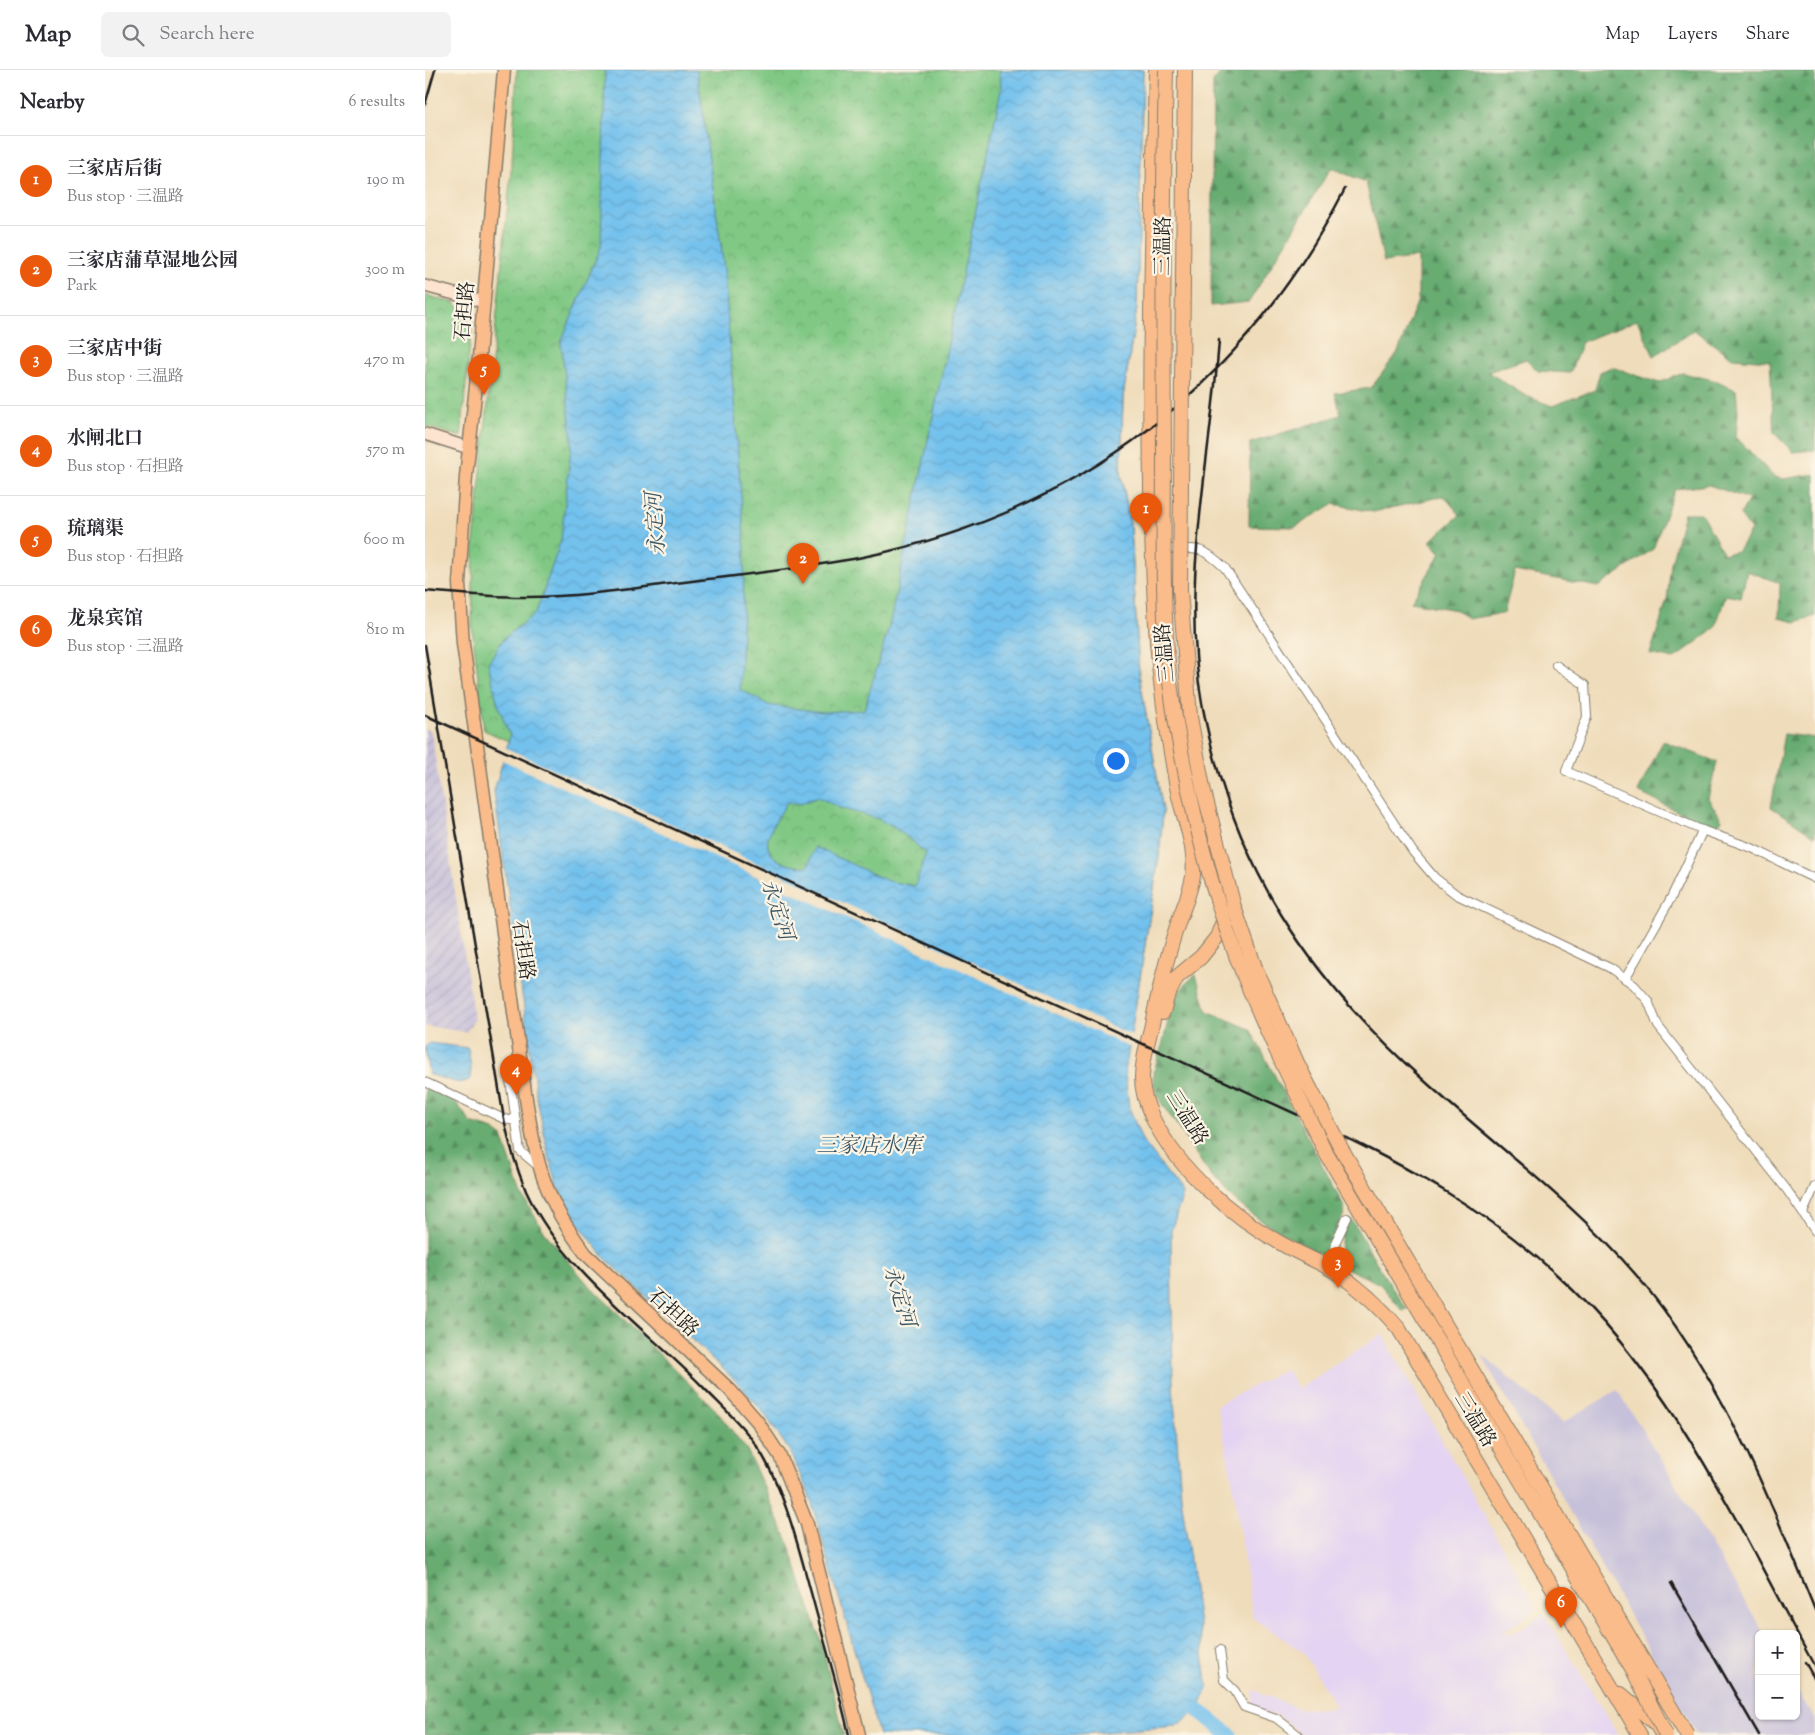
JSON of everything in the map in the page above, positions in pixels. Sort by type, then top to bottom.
[{"type":"highway","name":"三温路","points":[[1156,70],[1149,406],[1151,549],[1158,648],[1166,719],[1178,792],[1189,831],[1193,875],[1165,962],[1143,1063],[1142,1082],[1145,1100],[1154,1121],[1185,1164],[1208,1188],[1253,1226],[1282,1244],[1333,1270],[1356,1285],[1379,1306],[1399,1329],[1640,1735]]},
{"type":"highway","points":[[1166,70],[1163,204],[1164,589],[1175,719],[1191,802],[1223,917],[1245,979],[1286,1073],[1327,1153],[1632,1668],[1665,1735]]},
{"type":"highway","name":"三温路","points":[[1185,70],[1178,549],[1184,656],[1190,717],[1203,788],[1226,886],[1227,911],[1217,937],[1201,957],[1177,977],[1167,997],[1147,1082],[1151,1099],[1161,1118],[1193,1162],[1208,1188]]},
{"type":"highway","points":[[1182,204],[1180,590],[1184,656]]},
{"type":"highway","points":[[1220,859],[1257,973],[1299,1067],[1341,1148],[1687,1735]]},
{"type":"highway","points":[[1612,1687],[1656,1724],[1665,1735]]},
{"type":"main road","name":"石担路","points":[[504,70],[469,448],[459,583],[463,644],[522,1069],[538,1166],[548,1194],[567,1229],[586,1254],[730,1390],[757,1421],[780,1456],[807,1524],[859,1735]]},
{"type":"street","points":[[425,286],[484,302]]},
{"type":"street","points":[[425,434],[469,448]]},
{"type":"street","points":[[1151,549],[1201,549],[1208,552],[1225,568],[1413,852],[1435,878],[1457,894],[1611,968],[1648,1000],[1658,1026],[1815,1231]]},
{"type":"street","points":[[1556,665],[1585,685],[1587,717],[1566,771],[1703,830],[1752,848],[1815,879]]},
{"type":"street","points":[[1625,979],[1671,898],[1703,830]]},
{"type":"street","points":[[522,1069],[510,1080],[520,1152],[538,1166]]},
{"type":"street","points":[[425,1082],[504,1119],[516,1121]]},
{"type":"street","points":[[1803,1213],[1815,1186]]},
{"type":"street","points":[[1333,1270],[1336,1241],[1347,1218]]},
{"type":"street","points":[[1220,1650],[1224,1680],[1235,1690],[1244,1707],[1276,1718],[1298,1735]]},
{"type":"shaded area","points":[[425,729],[431,731],[474,1020],[466,1032],[425,1026]]},
{"type":"shaded area","points":[[1382,1334],[1537,1609],[1505,1630],[1509,1635],[1544,1614],[1618,1735],[1302,1735],[1281,1717],[1251,1709],[1253,1690],[1299,1709],[1336,1708],[1304,1653],[1253,1618],[1232,1480],[1217,1405],[1286,1369],[1298,1389]]},
{"type":"shaded area","points":[[1481,1354],[1563,1423],[1617,1390],[1659,1456],[1762,1630],[1755,1630],[1755,1720],[1800,1720],[1800,1695],[1815,1720],[1815,1735],[1697,1735]]},
{"type":"green space","points":[[517,70],[1143,70],[1137,308],[1123,397],[1121,474],[1131,528],[1139,674],[1163,811],[1159,856],[1132,1027],[484,730],[472,626],[474,542],[512,162]]},
{"type":"green space","points":[[1223,70],[1815,70],[1815,450],[1793,452],[1774,433],[1770,361],[1732,358],[1694,330],[1654,356],[1637,320],[1582,342],[1570,373],[1538,371],[1526,359],[1488,372],[1524,395],[1552,406],[1595,390],[1600,372],[1612,367],[1659,383],[1683,373],[1713,380],[1736,390],[1738,412],[1736,437],[1774,477],[1783,479],[1815,474],[1815,616],[1795,622],[1779,618],[1780,583],[1747,571],[1741,598],[1726,595],[1715,628],[1674,659],[1650,654],[1667,600],[1671,564],[1684,513],[1701,513],[1724,554],[1738,551],[1751,530],[1740,515],[1749,499],[1709,485],[1675,489],[1653,549],[1598,587],[1515,571],[1504,613],[1467,619],[1457,610],[1411,602],[1441,553],[1430,541],[1460,515],[1444,496],[1373,512],[1333,504],[1295,527],[1249,526],[1250,443],[1341,415],[1335,393],[1371,388],[1398,352],[1418,300],[1418,257],[1384,262],[1366,182],[1331,168],[1249,302],[1211,306],[1213,82]]},
{"type":"green space","points":[[425,295],[455,303],[472,323],[461,437],[425,426]]},
{"type":"green space","points":[[1784,734],[1815,738],[1815,836],[1771,807]]},
{"type":"green space","points":[[1663,741],[1717,762],[1708,798],[1722,820],[1715,830],[1638,792]]},
{"type":"green space","points":[[1196,975],[1207,1011],[1250,1029],[1344,1206],[1344,1214],[1331,1239],[1328,1258],[1271,1227],[1232,1198],[1206,1168],[1157,1095],[1154,1082],[1155,1069],[1171,1008],[1182,988]]},
{"type":"green space","points":[[425,1088],[452,1097],[471,1123],[494,1130],[502,1136],[521,1193],[545,1233],[586,1282],[715,1409],[747,1450],[787,1539],[820,1638],[844,1735],[425,1735]]},
{"type":"green space","points":[[1351,1219],[1385,1277],[1407,1309],[1403,1311],[1380,1284],[1338,1264],[1342,1236]]},
{"type":"water","name":"三家店水库","points":[[605,70],[697,70],[724,268],[745,549],[740,689],[768,705],[823,712],[864,710],[889,627],[1001,90],[1000,70],[1143,70],[1137,308],[1123,397],[1121,474],[1131,528],[1139,674],[1163,811],[1159,856],[1125,1073],[1129,1107],[1142,1140],[1183,1194],[1171,1231],[1173,1385],[1181,1497],[1208,1689],[1198,1710],[1176,1726],[1068,1735],[879,1735],[809,1494],[789,1450],[763,1412],[737,1382],[605,1258],[578,1223],[559,1190],[548,1153],[536,1094],[494,791],[510,736],[498,705],[488,663],[504,638],[536,613],[561,540],[572,439],[561,342],[601,247]],"holes":[[[818,797],[840,808],[879,819],[901,832],[926,853],[915,886],[888,881],[815,847],[808,866],[801,867],[780,861],[770,852],[768,845],[769,833],[787,802],[800,804]]]},
{"type":"water","points":[[429,1043],[468,1048],[471,1068],[470,1079],[456,1082],[429,1075],[425,1047]]},
{"type":"pier","points":[[504,747],[1133,1036],[1131,1048],[500,759]]},
{"type":"waterway","points":[[1198,1710],[1230,1735]]},
{"type":"railway","points":[[425,105],[435,70]]},
{"type":"railway","points":[[425,591],[514,597],[550,597],[617,591],[825,564],[863,557],[942,536],[1016,508],[1084,473],[1147,430],[1205,380],[1257,323],[1304,260],[1345,189]]},
{"type":"railway","points":[[1219,340],[1199,521],[1194,612],[1196,658],[1202,703],[1215,761],[1233,816],[1255,867],[1281,914],[1311,959],[1346,1003],[1385,1044],[1429,1085],[1589,1225],[1637,1276],[1667,1313],[1717,1393],[1739,1436],[1779,1522],[1815,1610]]},
{"type":"railway","points":[[425,645],[504,1119],[522,1182],[542,1220],[582,1272],[605,1296],[679,1363],[730,1414],[756,1445],[775,1480],[790,1520],[849,1735]]},
{"type":"railway","points":[[425,715],[1354,1141],[1416,1174],[1475,1210],[1531,1252],[1557,1275],[1599,1317],[1636,1362],[1671,1410],[1702,1460],[1815,1667]]},
{"type":"railway","points":[[1671,1583],[1759,1735]]},
{"type":"railway","points":[[1805,1662],[1815,1680]]},
{"type":"place","name":"琉璃渠","points":[[484,395]]},
{"type":"place","name":"三家店后街","points":[[1146,534]]},
{"type":"place","name":"三家店蒲草湿地公园","points":[[803,584]]},
{"type":"place","name":"水闸北口","points":[[516,1095]]},
{"type":"place","name":"三家店中街","points":[[1338,1288]]},
{"type":"place","name":"龙泉宾馆","points":[[1561,1628]]},
{"type":"water label","name":"永定河","points":[[655,524]]},
{"type":"water label","name":"永定河","points":[[778,909]]},
{"type":"water label","name":"永定河","points":[[900,1296]]}]
